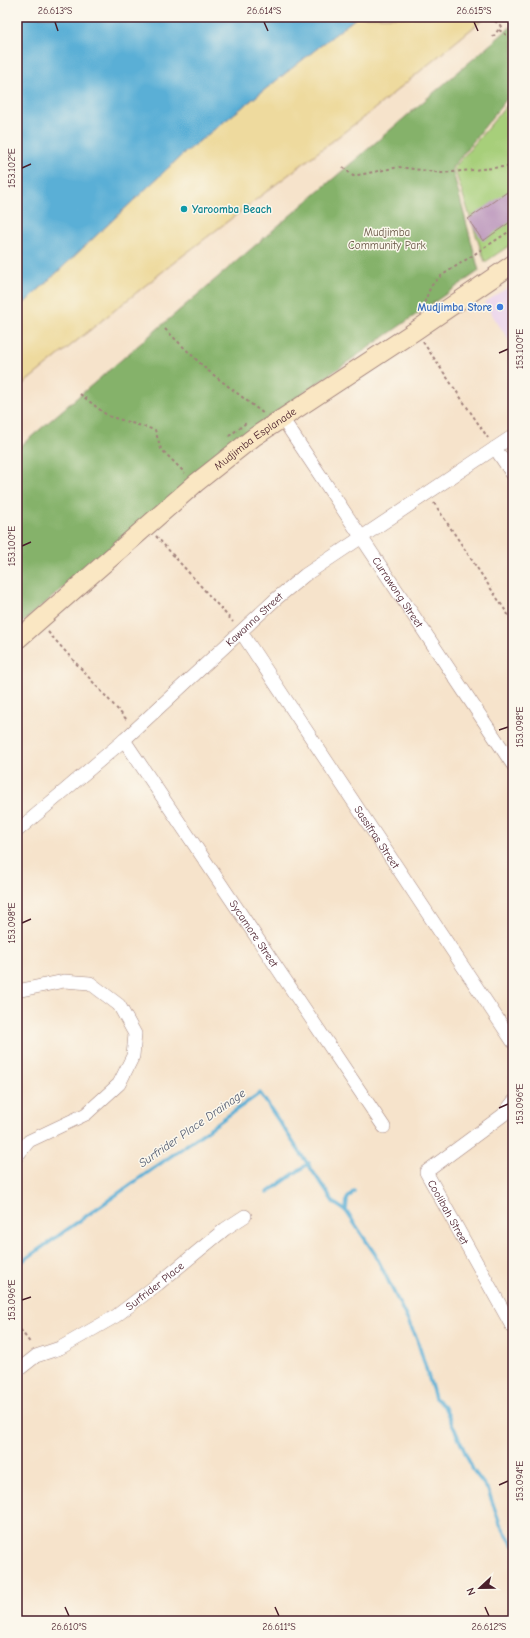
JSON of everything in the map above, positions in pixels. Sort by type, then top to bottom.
[{"type":"street","name":"Mudjimba Esplanade","points":[[17,640],[196,483],[254,437],[408,336],[513,264]]},
{"type":"street","name":"Currawong Street","points":[[277,421],[361,537],[513,766]]},
{"type":"street","name":"Kawanna Street","points":[[17,831],[124,740],[277,598],[305,575],[513,436]]},
{"type":"street","points":[[495,448],[513,475]]},
{"type":"street","name":"Sassifras Street","points":[[241,632],[513,1042]]},
{"type":"street","name":"Sycamore Street","points":[[124,740],[384,1127]]},
{"type":"street","points":[[17,991],[64,981],[90,983],[119,1005],[135,1034],[133,1056],[119,1084],[86,1114],[29,1141],[17,1156]]},
{"type":"street","name":"Coolibah Street","points":[[513,1102],[503,1115],[426,1172],[513,1328]]},
{"type":"street","name":"Surfrider Place","points":[[17,1372],[40,1365],[60,1348],[116,1316],[225,1229],[245,1216]]},
{"type":"path","points":[[490,17],[501,26]]},
{"type":"path","points":[[493,37],[504,22]]},
{"type":"path","points":[[498,30],[513,39]]},
{"type":"path","points":[[343,167],[353,176],[399,167],[442,173],[513,166]]},
{"type":"path","points":[[165,329],[206,370],[262,413],[277,421]]},
{"type":"path","points":[[423,341],[495,448]]},
{"type":"path","points":[[80,394],[108,416],[154,430],[161,449],[196,483]]},
{"type":"path","points":[[427,493],[513,622]]},
{"type":"path","points":[[148,526],[241,632]]},
{"type":"path","points":[[38,621],[135,730]]},
{"type":"path","points":[[17,1325],[32,1345]]},
{"type":"shaded area","points":[[513,284],[513,346],[484,303]]},
{"type":"green space","name":"Mudjimba Community Park","points":[[513,25],[513,91],[452,168],[479,271],[254,427],[17,627],[17,449]]},
{"type":"green space","points":[[513,98],[513,243],[485,262],[454,168]]},
{"type":"sand","name":"Yaroomba Beach","points":[[357,17],[486,17],[373,110],[172,264],[17,389],[17,310],[183,154]]},
{"type":"water","points":[[17,17],[357,17],[183,154],[17,310]]},
{"type":"building","points":[[513,188],[513,220],[483,241],[468,219]]},
{"type":"waterway","name":"Surfrider Place Drainage","points":[[17,1265],[260,1093],[334,1203],[346,1211]]},
{"type":"waterway","points":[[267,1193],[309,1163]]},
{"type":"waterway","points":[[354,1191],[347,1199],[346,1211],[375,1254],[417,1339],[435,1398],[444,1406],[473,1470],[488,1490],[500,1524],[513,1545]]},
{"type":"place","name":"Yaroomba Beach","points":[[184,209]]},
{"type":"place","name":"Mudjimba Store","points":[[500,307]]}]
